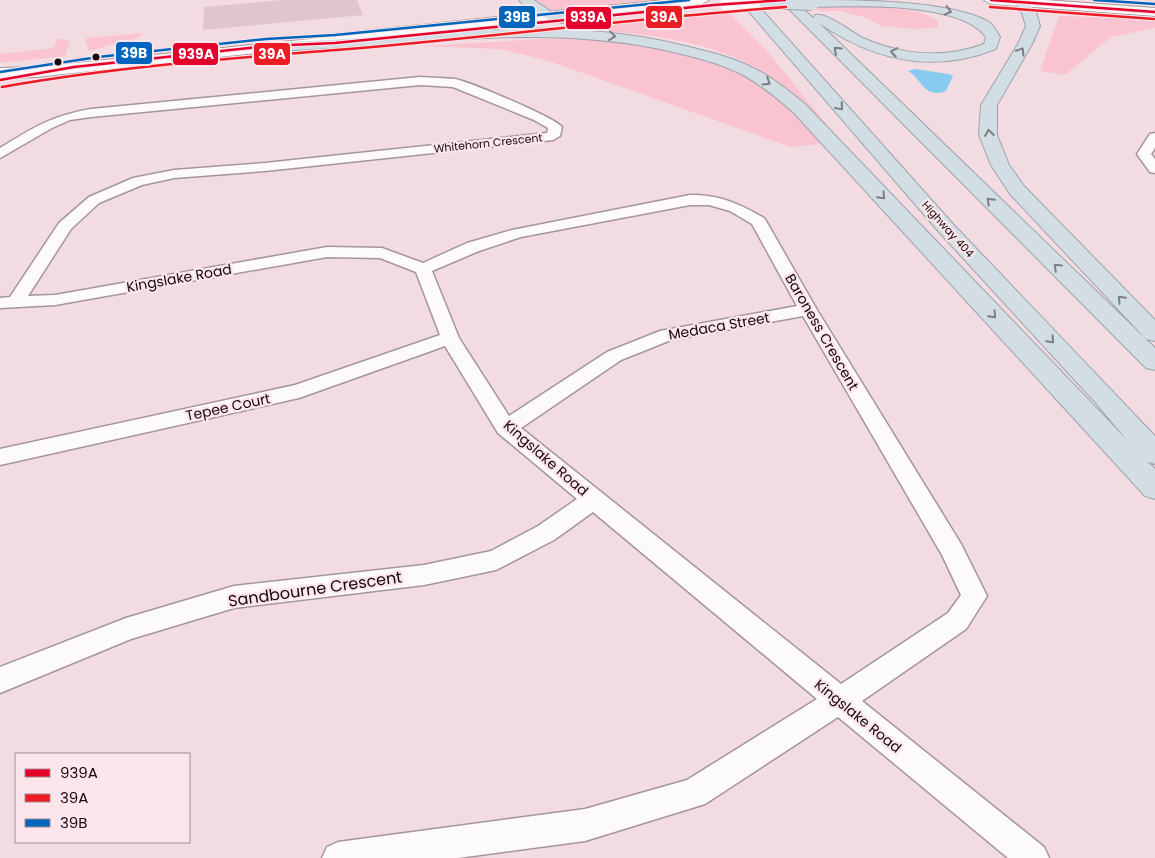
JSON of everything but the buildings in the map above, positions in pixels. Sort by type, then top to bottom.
[{"type":"highway","points":[[474,24],[518,13],[522,9],[520,0]]},
{"type":"highway","points":[[526,0],[546,16],[581,18]]},
{"type":"highway","points":[[730,0],[774,30]]},
{"type":"highway","name":"Highway 404","points":[[746,0],[946,228],[1104,396],[1155,454]]},
{"type":"highway","points":[[779,0],[812,2],[891,4],[944,10],[969,17],[985,26],[993,37],[991,46],[979,52],[960,56],[920,56],[890,52],[858,42],[832,28],[794,0]]},
{"type":"highway","points":[[779,0],[1155,362]]},
{"type":"highway","points":[[1020,1],[1029,12],[1033,26],[1025,44],[989,105],[988,135],[1000,165],[1017,190],[1155,334]]},
{"type":"highway","points":[[267,47],[317,47],[544,32],[601,34],[655,42],[686,49],[722,60],[752,73],[776,88],[799,108],[1155,488]]},
{"type":"main road","points":[[310,43],[334,38],[546,16],[708,2],[779,0]]},
{"type":"main road","points":[[991,0],[1155,12]]},
{"type":"main road","points":[[1081,0],[1155,7]]},
{"type":"main road","points":[[0,73],[36,72],[310,43],[335,43],[581,18],[708,2]]},
{"type":"main road","points":[[0,80],[36,72]]},
{"type":"street","name":"Whitehorn Crescent","points":[[0,154],[47,125],[67,117],[91,113],[420,81],[455,83],[539,116],[555,127],[553,136],[265,167],[174,174],[138,181],[94,200],[65,226],[8,303]]},
{"type":"street","points":[[1155,137],[1144,154],[1155,169]]},
{"type":"street","name":"Baroness Crescent","points":[[423,269],[473,247],[518,233],[690,200],[710,200],[735,208],[758,221],[808,310],[952,551],[974,596],[957,621],[840,700]]},
{"type":"street","name":"Kingslake Road","points":[[8,303],[55,300],[327,252],[382,253],[423,269],[450,338],[506,428],[1033,858]]},
{"type":"street","name":"Medaca Street","points":[[506,428],[614,356],[668,335],[808,310]]},
{"type":"street","name":"Tepee Court","points":[[0,456],[298,391],[450,338]]},
{"type":"street","name":"Sandbourne Crescent","points":[[0,680],[126,629],[234,597],[424,574],[496,560],[546,534],[594,499]]},
{"type":"street","points":[[338,858],[585,825],[694,794],[840,700]]},
{"type":"shaded area","points":[[537,0],[648,0],[546,11]]},
{"type":"shaded area","points":[[812,6],[896,8],[927,15],[938,21],[938,27],[916,29],[882,26],[864,17],[839,11],[820,11]]},
{"type":"shaded area","points":[[727,11],[768,52],[827,125],[822,125],[774,80],[748,63],[718,51],[685,42],[615,32],[516,30]]},
{"type":"shaded area","points":[[1059,16],[1155,19],[1155,28],[1111,37],[1065,75],[1040,71]]},
{"type":"shaded area","points":[[144,33],[138,38],[89,51],[85,41],[87,38]]},
{"type":"shaded area","points":[[58,38],[70,41],[65,56],[0,63],[0,54],[54,48]]},
{"type":"shaded area","points":[[561,38],[644,45],[699,57],[725,67],[750,78],[773,93],[826,143],[791,147],[549,61],[501,49],[422,46]]},
{"type":"water","points":[[915,69],[953,76],[946,91],[933,93],[928,91],[908,71]]},
{"type":"transit line","name":"39B","points":[[0,72],[49,63],[266,39],[335,35],[689,0]]},
{"type":"transit line","name":"939A","points":[[0,80],[74,67],[267,46],[335,43],[714,5],[785,0]]},
{"type":"transit line","name":"939A","points":[[991,0],[1155,12]]},
{"type":"transit line","name":"39B","points":[[1094,0],[1155,4]]},
{"type":"transit line","name":"39A","points":[[2,87],[75,74],[268,54],[336,50],[715,12],[786,7]]},
{"type":"transit line","name":"39A","points":[[990,7],[1154,19]]}]
